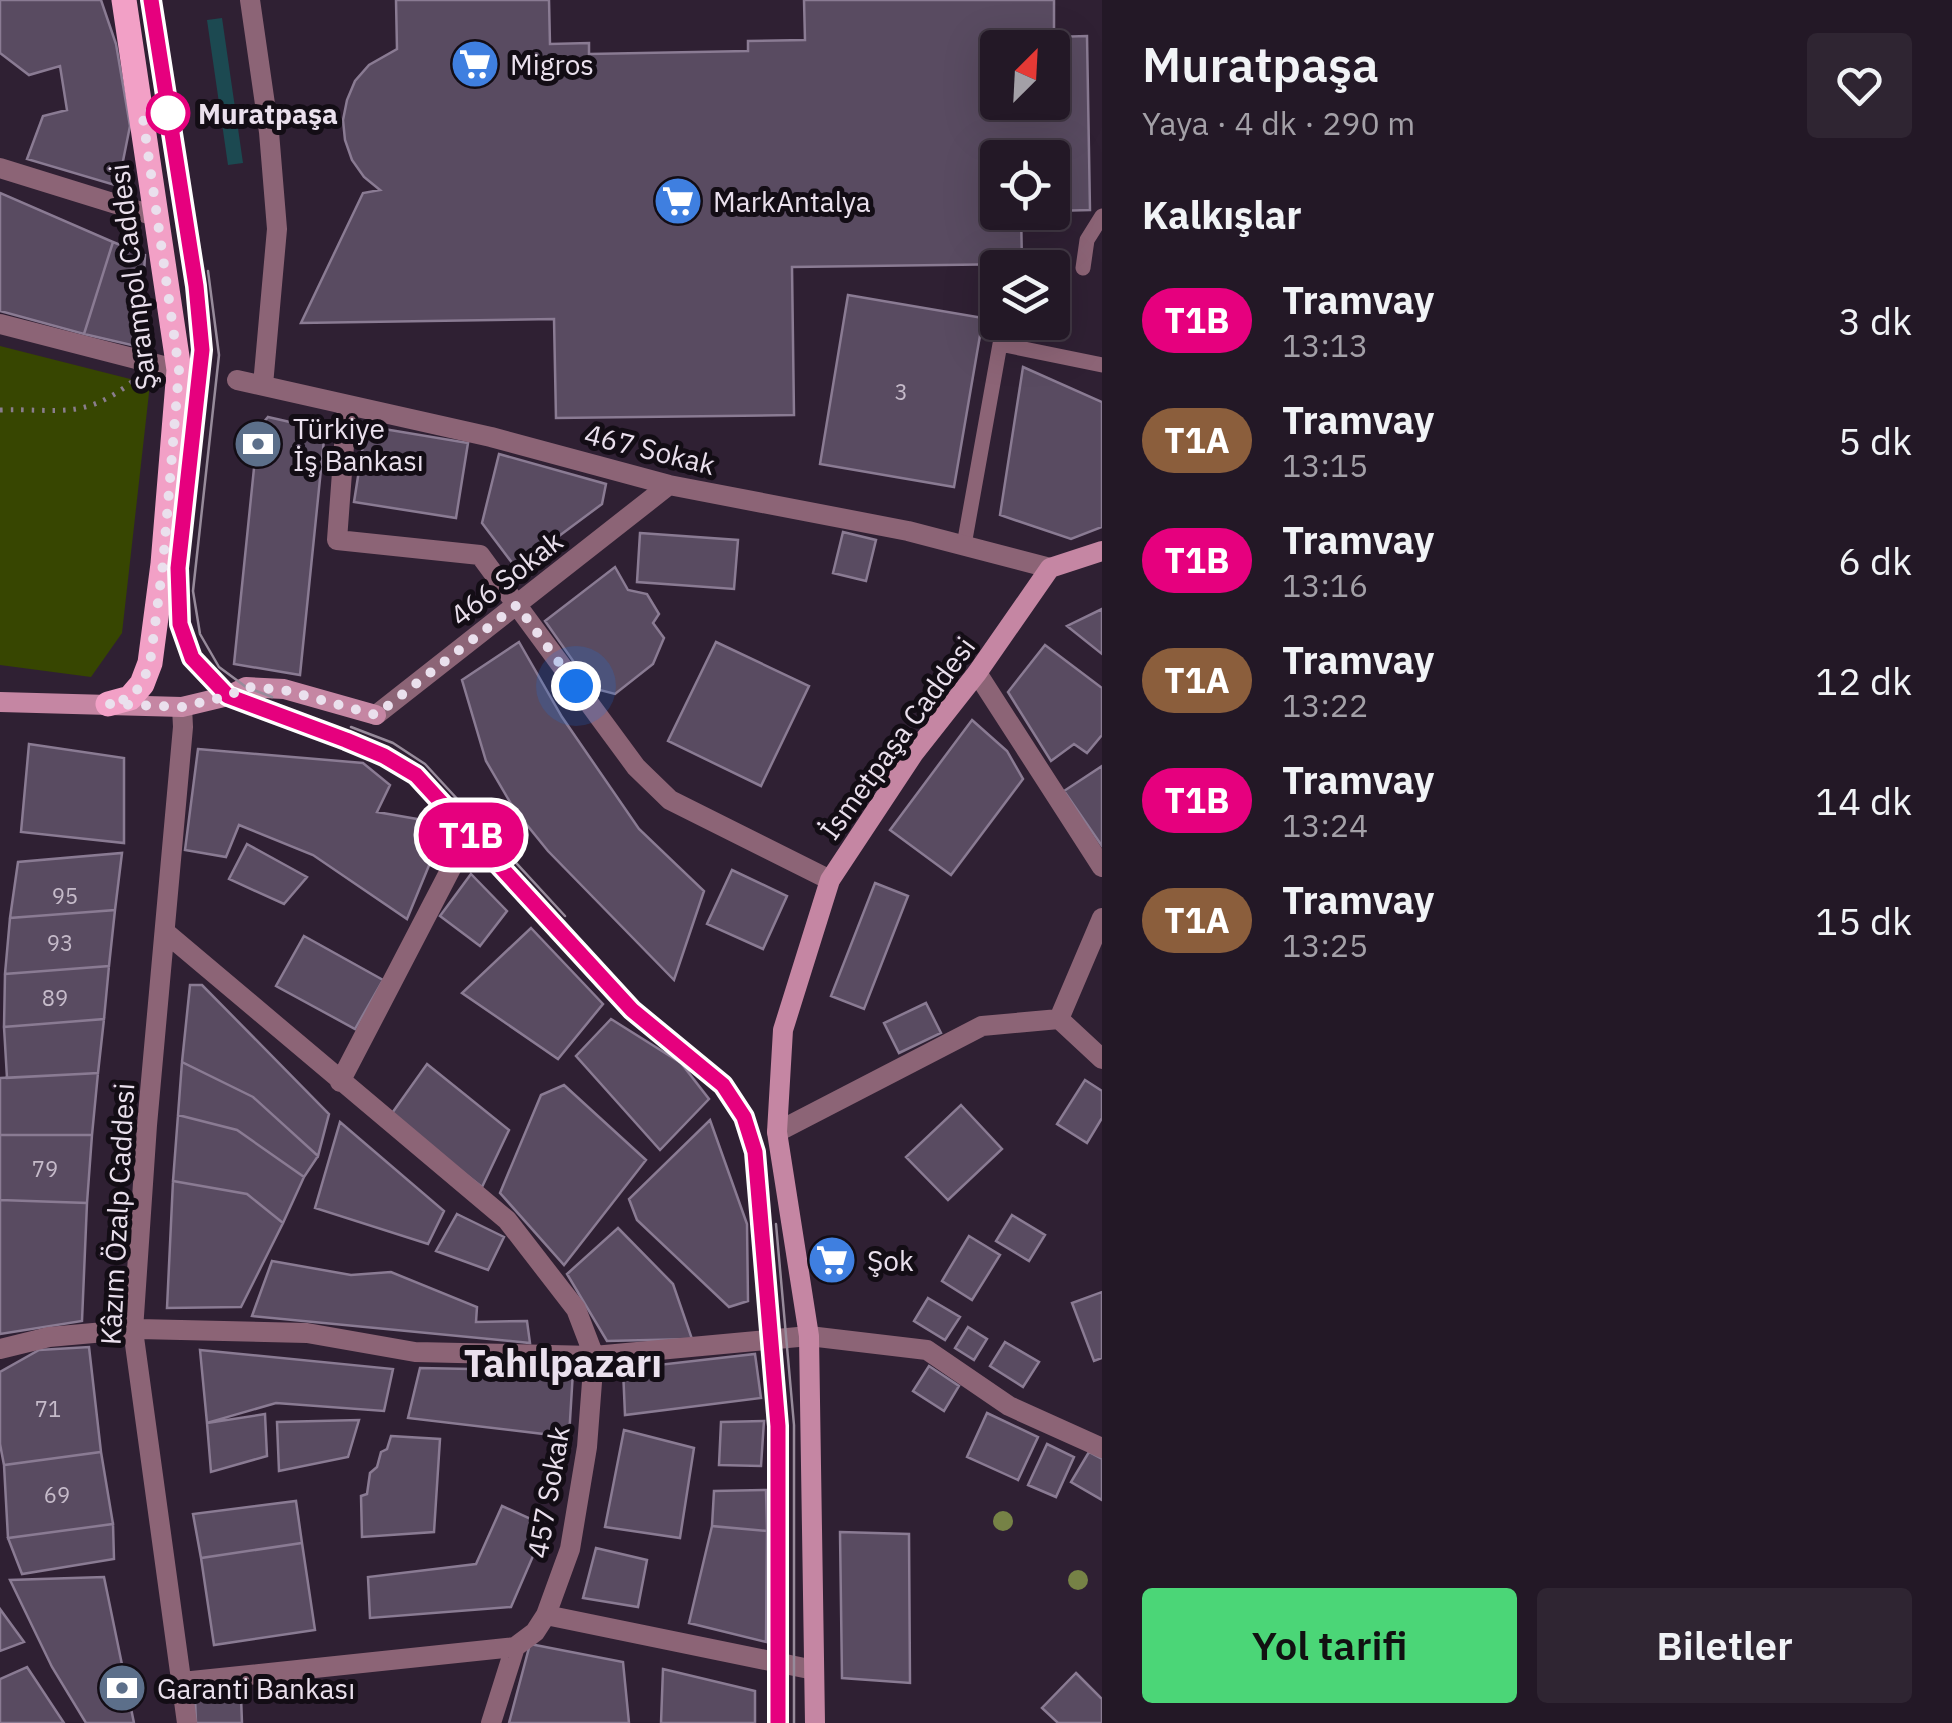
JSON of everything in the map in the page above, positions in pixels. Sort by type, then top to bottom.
[{"type":"main road","name":"Şarampol Caddesi","points":[[108,704],[130,698],[142,684],[150,663],[163,564],[179,370],[124,0]]},
{"type":"street","points":[[250,0],[269,132],[277,229],[262,385]]},
{"type":"street","points":[[0,168],[158,216]]},
{"type":"street","points":[[0,324],[179,370]]},
{"type":"street","name":"467 Sokak","points":[[237,380],[490,437],[669,485],[908,531],[1050,568]]},
{"type":"street","points":[[347,404],[337,540],[480,555],[636,767],[670,800],[830,880]]},
{"type":"street","name":"466 Sokak","points":[[182,707],[228,696],[246,687],[284,690],[376,715],[669,485]]},
{"type":"street","points":[[1050,568],[1102,551]]},
{"type":"street","name":"İsmetpaşa Caddesi","points":[[815,1723],[809,1336],[777,1132],[783,1030],[830,880],[914,753],[978,673],[1050,568]]},
{"type":"street","points":[[978,673],[1102,867]]},
{"type":"street","points":[[0,702],[182,707]]},
{"type":"street","name":"Kâzım Özalp Caddesi","points":[[182,707],[133,1330],[188,1723]]},
{"type":"street","points":[[340,1082],[482,809]]},
{"type":"street","points":[[1059,1019],[1102,918]]},
{"type":"street","points":[[165,932],[507,1220],[576,1309],[594,1356]]},
{"type":"street","points":[[777,1132],[982,1026],[1059,1019],[1102,1060]]},
{"type":"street","points":[[0,1349],[48,1337],[133,1330],[307,1334],[415,1352],[594,1356],[809,1336],[927,1350],[1009,1406],[1102,1448]]},
{"type":"street","name":"457 Sokak","points":[[540,1624],[570,1548],[587,1446],[594,1356]]},
{"type":"street","points":[[491,1723],[515,1647],[540,1624],[814,1670]]},
{"type":"street","points":[[182,1682],[515,1647]]},
{"type":"lane","points":[[1083,268],[1086,240],[1102,216]]},
{"type":"lane","points":[[964,545],[1000,344],[1102,365]]},
{"type":"path","points":[[0,410],[72,412],[111,398],[134,380],[143,360]]},
{"type":"green space","points":[[0,346],[150,384],[122,633],[91,677],[0,665]]},
{"type":"shaded area","points":[[222,18],[243,163],[228,165],[207,20]]},
{"type":"building","points":[[0,0],[101,0],[116,44],[130,126],[118,186],[27,159],[43,116],[67,110],[60,66],[29,75],[0,53]]},
{"type":"building","name":"MarkAntalya","points":[[396,0],[549,0],[550,44],[589,43],[589,54],[748,51],[748,41],[805,40],[804,0],[1054,0],[1054,30],[980,30],[980,120],[1070,120],[1070,37],[1087,36],[1090,210],[1070,211],[1070,140],[980,140],[980,230],[1021,230],[1022,250],[980,250],[980,265],[792,267],[794,415],[556,418],[554,319],[301,323],[363,193],[380,190],[352,160],[343,120],[355,81],[369,65],[397,49]]},
{"type":"building","points":[[0,193],[113,242],[84,334],[0,311]]},
{"type":"building","points":[[113,242],[145,255],[140,347],[84,334]]},
{"type":"building","points":[[848,295],[980,317],[954,487],[820,464]]},
{"type":"building","points":[[1023,367],[1102,402],[1102,527],[1071,539],[1000,515]]},
{"type":"building","points":[[268,417],[325,430],[300,675],[234,664],[258,429]]},
{"type":"building","points":[[366,426],[468,443],[456,518],[354,502]]},
{"type":"building","points":[[499,454],[606,484],[602,504],[516,568],[482,523]]},
{"type":"building","points":[[843,532],[876,540],[866,581],[833,573]]},
{"type":"building","points":[[640,533],[738,540],[734,589],[637,582]]},
{"type":"building","points":[[615,567],[628,590],[647,594],[659,614],[653,623],[664,638],[653,664],[615,694],[592,688],[545,621]]},
{"type":"building","points":[[1102,609],[1102,654],[1067,626]]},
{"type":"building","points":[[519,642],[562,717],[639,829],[704,891],[674,980],[548,851],[514,809],[486,761],[462,680]]},
{"type":"building","points":[[716,642],[809,686],[761,786],[668,741]]},
{"type":"building","points":[[1045,645],[1102,688],[1102,735],[1087,753],[1074,744],[1051,761],[1008,692]]},
{"type":"building","points":[[972,720],[1007,751],[1023,779],[951,875],[890,830]]},
{"type":"building","points":[[29,744],[124,758],[124,843],[21,832]]},
{"type":"building","points":[[198,749],[363,763],[390,785],[377,812],[446,824],[407,919],[313,855],[239,825],[226,857],[185,850]]},
{"type":"building","points":[[1102,766],[1102,846],[1064,791]]},
{"type":"building","points":[[247,844],[307,877],[284,904],[229,879]]},
{"type":"building","points":[[122,853],[115,910],[10,918],[18,862]]},
{"type":"building","points":[[732,870],[787,896],[763,949],[707,924]]},
{"type":"building","points":[[471,874],[507,911],[480,946],[440,916]]},
{"type":"building","points":[[875,883],[908,896],[864,1009],[831,996]]},
{"type":"building","points":[[115,910],[109,966],[5,974],[10,918]]},
{"type":"building","points":[[531,928],[603,1004],[558,1059],[462,993]]},
{"type":"building","points":[[304,936],[383,980],[355,1029],[276,986]]},
{"type":"building","points":[[109,966],[104,1019],[4,1027],[5,974]]},
{"type":"building","points":[[190,985],[202,985],[329,1114],[318,1156],[253,1097],[182,1062]]},
{"type":"building","points":[[926,1003],[941,1033],[899,1053],[884,1023]]},
{"type":"building","points":[[104,1019],[98,1073],[7,1078],[4,1027]]},
{"type":"building","points":[[611,1019],[681,1063],[709,1099],[660,1150],[576,1056]]},
{"type":"building","points":[[182,1062],[253,1097],[318,1156],[304,1177],[237,1130],[178,1115]]},
{"type":"building","points":[[427,1064],[509,1130],[482,1187],[390,1116]]},
{"type":"building","points":[[98,1073],[92,1135],[0,1135],[0,1078]]},
{"type":"building","points":[[1085,1080],[1102,1091],[1102,1118],[1087,1143],[1057,1124]]},
{"type":"building","points":[[564,1085],[646,1160],[564,1265],[500,1193],[541,1095]]},
{"type":"building","points":[[961,1105],[1002,1149],[948,1200],[906,1157]]},
{"type":"building","points":[[178,1115],[237,1130],[304,1177],[283,1223],[247,1194],[173,1181]]},
{"type":"building","points":[[710,1120],[747,1224],[748,1301],[729,1307],[637,1220],[629,1199]]},
{"type":"building","points":[[340,1122],[444,1211],[428,1244],[315,1208]]},
{"type":"building","points":[[0,1135],[92,1135],[87,1203],[0,1200]]},
{"type":"building","points":[[173,1181],[247,1194],[283,1223],[241,1307],[167,1308]]},
{"type":"building","points":[[0,1200],[87,1203],[82,1321],[0,1334]]},
{"type":"building","points":[[457,1214],[504,1237],[488,1270],[436,1251]]},
{"type":"building","points":[[1012,1215],[1045,1235],[1029,1261],[996,1241]]},
{"type":"building","points":[[618,1228],[673,1284],[692,1339],[607,1341],[567,1274]]},
{"type":"building","points":[[969,1236],[1000,1255],[972,1300],[942,1281]]},
{"type":"building","points":[[272,1261],[351,1275],[391,1272],[477,1307],[476,1322],[527,1321],[530,1343],[252,1316]]},
{"type":"building","points":[[1102,1292],[1102,1358],[1094,1361],[1072,1303]]},
{"type":"building","points":[[928,1298],[960,1317],[945,1340],[914,1321]]},
{"type":"building","points":[[968,1327],[987,1339],[974,1360],[955,1348]]},
{"type":"building","points":[[1005,1342],[1039,1362],[1023,1387],[990,1366]]},
{"type":"building","points":[[89,1347],[101,1452],[4,1465],[0,1444],[0,1372],[39,1350]]},
{"type":"building","points":[[200,1350],[393,1369],[384,1411],[276,1403],[207,1423]]},
{"type":"building","points":[[755,1354],[761,1398],[625,1415],[623,1369]]},
{"type":"building","points":[[929,1366],[959,1386],[944,1411],[913,1391]]},
{"type":"building","points":[[420,1368],[573,1371],[569,1437],[408,1418]]},
{"type":"building","points":[[987,1413],[1038,1437],[1018,1480],[967,1457]]},
{"type":"building","points":[[265,1414],[267,1456],[211,1472],[207,1423]]},
{"type":"building","points":[[359,1420],[348,1457],[279,1471],[277,1422]]},
{"type":"building","points":[[764,1421],[761,1466],[719,1465],[721,1422]]},
{"type":"building","points":[[624,1430],[694,1448],[680,1538],[605,1527]]},
{"type":"building","points":[[391,1436],[440,1439],[434,1532],[362,1537],[361,1496],[367,1494],[370,1473],[377,1467]]},
{"type":"building","points":[[1047,1444],[1074,1457],[1056,1497],[1028,1485]]},
{"type":"building","points":[[101,1452],[113,1524],[8,1538],[4,1465]]},
{"type":"building","points":[[1089,1452],[1102,1459],[1102,1500],[1071,1482]]},
{"type":"building","points":[[766,1490],[767,1531],[712,1526],[714,1491]]},
{"type":"building","points":[[296,1501],[302,1543],[201,1558],[193,1514]]},
{"type":"building","points":[[502,1506],[546,1526],[511,1607],[370,1618],[368,1577],[476,1564]]},
{"type":"building","points":[[113,1524],[114,1559],[22,1574],[8,1538]]},
{"type":"building","points":[[712,1526],[767,1531],[766,1642],[689,1623]]},
{"type":"building","points":[[840,1532],[909,1534],[910,1683],[842,1678]]},
{"type":"building","points":[[302,1543],[315,1630],[214,1645],[201,1558]]},
{"type":"building","points":[[596,1548],[647,1560],[638,1607],[583,1598]]},
{"type":"building","points":[[104,1577],[134,1723],[86,1723],[52,1667],[10,1580]]},
{"type":"building","points":[[0,1609],[24,1642],[0,1651]]},
{"type":"building","points":[[530,1644],[623,1662],[629,1723],[509,1723]]},
{"type":"building","points":[[27,1667],[64,1723],[0,1723],[0,1679]]},
{"type":"building","points":[[663,1669],[755,1691],[755,1723],[661,1723]]},
{"type":"building","points":[[1076,1673],[1102,1699],[1102,1723],[1058,1723],[1042,1708]]},
{"type":"building","points":[[195,1697],[241,1697],[242,1723],[196,1723]]},
{"type":"tram line","points":[[151,0],[196,286],[201,351],[178,569],[180,625],[192,658],[228,696],[346,740],[416,775],[631,1010],[723,1085],[745,1117],[755,1152],[778,1426],[778,1723]]},
{"type":"tram line","name":"T1B","points":[[151,0],[196,286],[202,350],[178,568],[180,624],[192,658],[228,696],[346,740],[416,775],[632,1010],[723,1085],[744,1117],[755,1152],[778,1426],[778,1723]]},
{"type":"tram line","points":[[208,271],[219,355],[193,591],[200,634],[219,667],[246,687],[272,697]]},
{"type":"tram line","points":[[351,727],[393,743],[425,764],[565,916]]},
{"type":"tram line","points":[[776,1224],[794,1425],[794,1723]]},
{"type":"place","name":"Migros","points":[[475,64]]},
{"type":"place","name":"Muratpaşa","points":[[168,113]]},
{"type":"place","name":"MarkAntalya","points":[[678,201]]},
{"type":"place","name":"Türkiye İş Bankası","points":[[258,444]]},
{"type":"place","name":"Şok","points":[[832,1260]]},
{"type":"place","name":"Garanti Bankası","points":[[122,1688]]},
{"type":"district","name":"Tahılpazarı","points":[[563,1362]]},
{"type":"route","points":[[168,113],[142,111],[179,370],[163,564],[150,663],[142,684],[130,698],[108,704],[182,707],[228,696],[246,687],[284,690],[376,715],[517,605],[576,686]]}]
